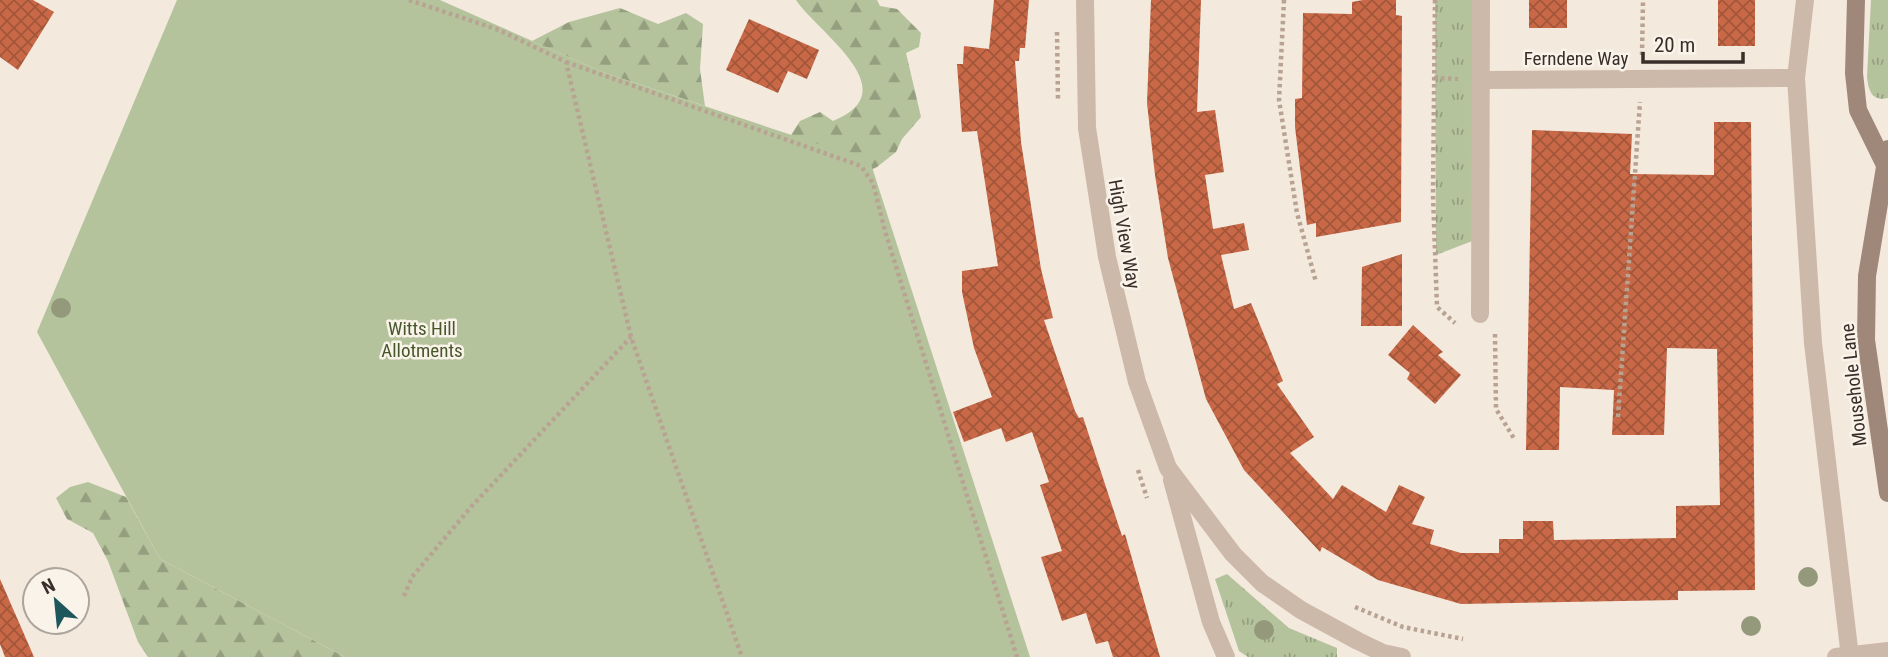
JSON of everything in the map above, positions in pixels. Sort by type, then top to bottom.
[{"type":"street","name":"High View Way","points":[[1085,0],[1087,128],[1105,245],[1137,382],[1168,468],[1211,622],[1226,657]]},
{"type":"street","points":[[1474,318],[1482,80],[1481,0]]},
{"type":"street","points":[[1805,0],[1797,78],[1813,343],[1850,657]]},
{"type":"street","points":[[1856,0],[1854,74],[1858,110],[1886,156]]},
{"type":"street","name":"Ferndene Way","points":[[1482,80],[1797,78]]},
{"type":"street","name":"Mousehole Lane","points":[[1886,156],[1867,276],[1866,340],[1883,427],[1888,493]]},
{"type":"street","name":"High View Way","points":[[1168,468],[1233,554],[1262,583],[1301,610],[1391,656]]},
{"type":"street","points":[[1836,657],[1888,651]]},
{"type":"path","points":[[409,0],[499,30],[566,62],[861,166],[873,183],[885,231],[1017,657]]},
{"type":"path","points":[[1284,0],[1279,100],[1297,213],[1316,282]]},
{"type":"path","points":[[1435,0],[1433,195],[1437,307],[1455,324],[1474,318],[1494,322],[1496,409],[1515,440]]},
{"type":"path","points":[[1618,416],[1641,79],[1643,0]]},
{"type":"path","points":[[566,62],[631,337],[742,657]]},
{"type":"path","points":[[404,596],[412,577],[471,506],[631,337]]},
{"type":"path","points":[[1350,605],[1403,627],[1463,639]]},
{"type":"green space","name":"Witts Hill Allotments","points":[[177,0],[440,0],[602,72],[870,161],[1030,657],[345,657],[160,559],[37,332]]},
{"type":"green space","points":[[796,0],[877,0],[880,6],[897,9],[921,33],[919,47],[906,53],[921,117],[902,139],[896,152],[877,167],[858,176],[791,135],[800,121],[820,112],[833,121],[854,109],[862,94],[860,78],[851,62]]},
{"type":"green space","points":[[1435,0],[1481,0],[1480,238],[1436,255]]},
{"type":"green space","points":[[1871,0],[1888,0],[1888,98],[1883,99],[1872,94],[1867,76]]},
{"type":"green space","points":[[620,8],[658,24],[686,13],[703,24],[700,69],[705,106],[602,72],[532,41],[569,22]]},
{"type":"green space","points":[[88,482],[126,497],[160,559],[345,657],[148,657],[138,642],[108,561],[93,533],[67,519],[56,498],[70,487]]},
{"type":"green space","points":[[1227,574],[1289,628],[1337,648],[1337,657],[1248,657],[1239,651],[1215,579]]},
{"type":"building","points":[[0,0],[33,0],[54,12],[18,70],[0,57]]},
{"type":"building","points":[[994,0],[1029,0],[1025,48],[1020,48],[1019,61],[1015,61],[1021,142],[1041,269],[1053,318],[1044,320],[1075,411],[1079,418],[1083,417],[1122,536],[1125,534],[1160,657],[1113,657],[1108,641],[1096,644],[1086,613],[1062,621],[1041,557],[1062,551],[1040,485],[1049,482],[1032,432],[1006,442],[1001,428],[964,442],[953,412],[992,397],[974,348],[962,292],[962,271],[998,266],[977,131],[962,132],[957,64],[963,64],[964,46],[989,49]]},
{"type":"building","points":[[1151,0],[1201,0],[1197,112],[1215,110],[1224,172],[1205,175],[1213,229],[1244,223],[1249,250],[1221,255],[1234,309],[1251,303],[1283,381],[1277,384],[1314,437],[1290,453],[1333,499],[1342,485],[1386,512],[1399,485],[1425,497],[1412,524],[1434,530],[1430,544],[1461,553],[1499,553],[1499,539],[1523,539],[1523,521],[1553,521],[1554,540],[1676,538],[1676,506],[1720,505],[1717,349],[1667,348],[1664,435],[1612,435],[1614,390],[1560,387],[1559,450],[1526,450],[1532,130],[1632,134],[1630,174],[1714,175],[1714,122],[1751,122],[1755,590],[1678,591],[1678,600],[1461,604],[1378,580],[1322,547],[1320,552],[1244,470],[1206,399],[1168,258],[1155,175],[1147,103]]},
{"type":"building","points":[[1396,0],[1396,15],[1402,16],[1401,222],[1316,237],[1316,223],[1307,225],[1295,127],[1295,99],[1302,98],[1303,13],[1352,14],[1352,2]]},
{"type":"building","points":[[1529,0],[1567,0],[1567,28],[1529,28]]},
{"type":"building","points":[[1718,0],[1755,0],[1755,46],[1718,46]]},
{"type":"building","points":[[749,19],[819,50],[807,79],[788,71],[778,93],[726,70]]},
{"type":"building","points":[[1402,254],[1402,326],[1361,326],[1362,267]]},
{"type":"building","points":[[1413,325],[1443,352],[1438,355],[1461,375],[1435,404],[1407,379],[1410,373],[1388,355]]},
{"type":"building","points":[[0,579],[21,627],[21,636],[25,636],[34,657],[5,657],[0,644]]}]
